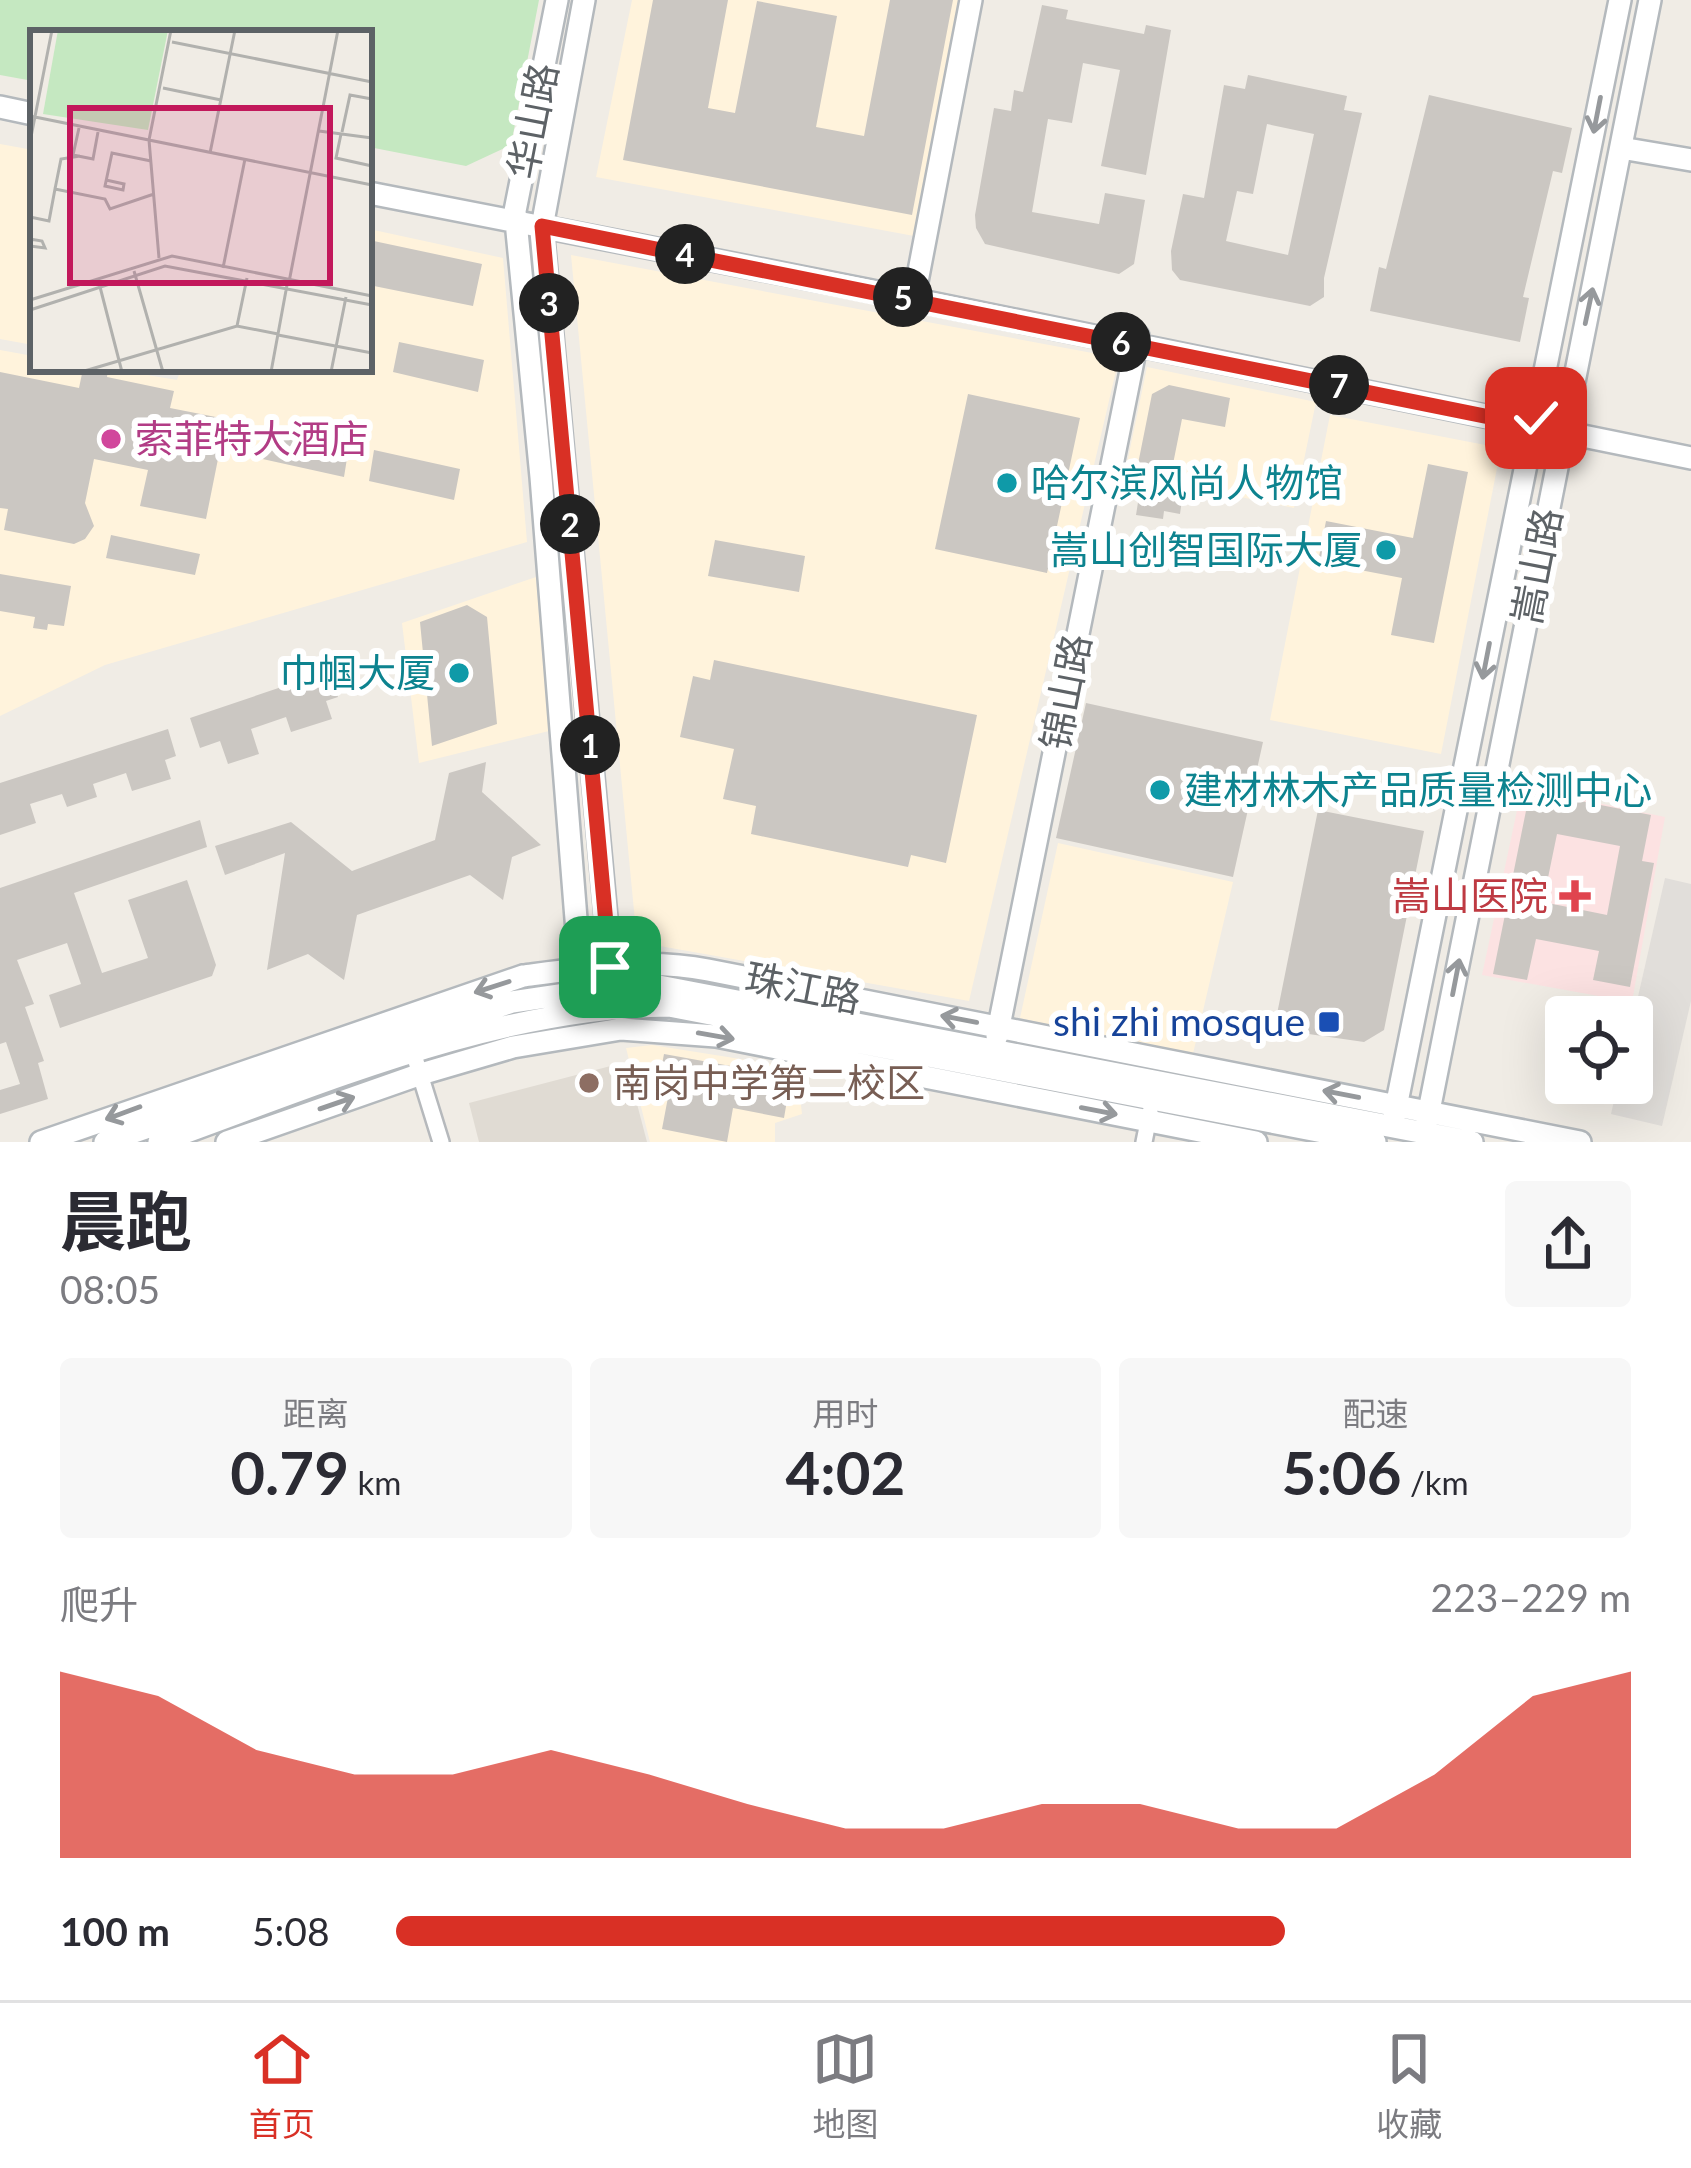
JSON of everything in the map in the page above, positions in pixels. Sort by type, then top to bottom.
[{"type":"main road","name":"华山路","points":[[556,0],[515,216],[541,477],[582,1000]]},
{"type":"main road","name":"华山路","points":[[584,0],[542,221],[614,997]]},
{"type":"main road","points":[[915,292],[971,0]]},
{"type":"main road","name":"嵩山路","points":[[1388,1124],[1620,0]]},
{"type":"main road","name":"嵩山路","points":[[1421,1129],[1650,0]]},
{"type":"main road","points":[[0,107],[30,113]]},
{"type":"main road","points":[[0,121],[30,126]]},
{"type":"main road","points":[[1621,148],[1691,160]]},
{"type":"main road","points":[[372,183],[515,216]]},
{"type":"main road","points":[[372,193],[915,292],[1137,341]]},
{"type":"main road","points":[[542,221],[1536,421],[1691,446]]},
{"type":"main road","name":"锦山路","points":[[996,1037],[1137,341]]},
{"type":"main road","points":[[1564,426],[1691,458]]},
{"type":"main road","name":"珠江路","points":[[159,1142],[188,1137],[512,1002],[696,991],[996,1037],[1388,1124]]},
{"type":"main road","name":"珠江路","points":[[614,997],[716,1036],[1146,1131],[1256,1142]]},
{"type":"main road","name":"珠江路","points":[[41,1142],[411,1045],[513,1047],[582,1000],[614,997],[1153,1097],[1421,1129],[1580,1142]]},
{"type":"main road","name":"珠江路","points":[[105,1142],[411,1045]]},
{"type":"main road","name":"珠江路","points":[[226,1142],[411,1045]]},
{"type":"main road","name":"珠江路","points":[[1421,1129],[1472,1142]]},
{"type":"street","points":[[411,1045],[441,1142]]},
{"type":"street","points":[[1146,1131],[1153,1097]]},
{"type":"shaded area","points":[[632,0],[960,0],[914,236],[596,177]]},
{"type":"shaded area","points":[[0,144],[30,149],[30,344],[0,339]]},
{"type":"shaded area","points":[[372,230],[503,258],[527,542],[105,665],[0,716],[0,350],[30,355],[30,372],[129,372],[177,380],[180,372],[372,372]]},
{"type":"shaded area","points":[[571,255],[1119,358],[969,1001],[637,942]]},
{"type":"shaded area","points":[[1147,367],[1316,402],[1294,508],[1125,473]]},
{"type":"shaded area","points":[[1330,415],[1501,448],[1441,754],[1270,720]]},
{"type":"shaded area","points":[[536,577],[549,731],[419,763],[402,623]]},
{"type":"shaded area","name":"嵩山医院","points":[[1522,787],[1665,817],[1633,996],[1599,996],[1482,975]]},
{"type":"shaded area","points":[[1058,843],[1233,882],[1192,1058],[1020,1018]]},
{"type":"shaded area","points":[[1665,878],[1691,884],[1691,1001],[1662,1126],[1611,1114],[1613,1104],[1653,1104],[1653,996],[1638,996]]},
{"type":"shaded area","points":[[652,1045],[797,1068],[802,1114],[775,1123],[775,1142],[650,1142],[626,1048]]},
{"type":"shaded area","name":"南岗中学第二校区","points":[[626,1062],[647,1142],[479,1142],[469,1103]]},
{"type":"green space","points":[[0,0],[539,0],[511,145],[466,166],[372,148],[372,30],[30,30],[30,80],[0,75]]},
{"type":"building","points":[[653,0],[728,0],[708,108],[735,113],[757,1],[837,16],[816,127],[864,136],[890,0],[953,0],[912,215],[623,160]]},
{"type":"building","points":[[1042,5],[1068,10],[1066,19],[1144,34],[1146,25],[1171,30],[1146,175],[1101,166],[1120,70],[1083,63],[1072,123],[1048,119],[1032,212],[1099,224],[1105,193],[1145,200],[1134,264],[1119,274],[985,244],[976,228],[994,108],[1011,111],[1014,90],[1023,92]]},
{"type":"building","points":[[1248,75],[1347,96],[1344,110],[1362,113],[1324,278],[1324,297],[1310,306],[1180,280],[1172,270],[1171,251],[1183,194],[1204,198],[1224,85],[1245,89]],"holes":[[[1267,124],[1314,134],[1288,255],[1226,241],[1237,191],[1253,194]]]},
{"type":"building","points":[[1429,95],[1572,128],[1562,173],[1553,171],[1523,297],[1529,298],[1520,342],[1370,311],[1379,267],[1386,269]]},
{"type":"building","points":[[372,241],[482,264],[473,306],[372,286]]},
{"type":"building","points":[[399,342],[484,360],[478,392],[393,372]]},
{"type":"building","name":"索菲特大酒店","points":[[0,372],[79,388],[82,372],[108,372],[107,377],[174,391],[170,408],[226,419],[206,519],[140,506],[148,470],[94,459],[85,503],[94,526],[85,539],[74,544],[4,530],[8,509],[0,508]]},
{"type":"building","points":[[1169,385],[1230,398],[1225,427],[1182,419],[1168,489],[1183,492],[1180,514],[1164,511],[1163,519],[1136,515],[1143,471],[1137,469],[1152,394]]},
{"type":"building","name":"哈尔滨风尚人物馆","points":[[968,394],[1080,418],[1047,573],[935,549]]},
{"type":"building","points":[[264,427],[349,446],[344,477],[258,458]]},
{"type":"building","points":[[374,450],[460,469],[454,500],[369,481]]},
{"type":"building","name":"嵩山创智国际大厦","points":[[1428,464],[1468,472],[1434,643],[1391,635],[1402,578],[1318,562],[1326,521],[1413,538]]},
{"type":"building","points":[[111,535],[200,554],[195,575],[106,558]]},
{"type":"building","points":[[715,540],[805,556],[799,592],[708,576]]},
{"type":"building","points":[[0,574],[71,586],[64,626],[33,628],[35,617],[0,611]]},
{"type":"building","name":"巾帼大厦","points":[[467,605],[487,617],[497,724],[432,746],[420,622]]},
{"type":"building","points":[[714,660],[977,715],[946,863],[911,855],[908,867],[751,834],[756,806],[723,799],[734,749],[680,737],[693,676],[710,680]]},
{"type":"building","points":[[329,671],[338,697],[326,701],[332,719],[291,732],[286,717],[251,729],[259,754],[228,764],[220,741],[200,748],[190,718]]},
{"type":"building","name":"建材林木产品质量检测中心","points":[[1086,703],[1263,742],[1233,877],[1056,838]]},
{"type":"building","points":[[168,729],[176,756],[165,760],[171,779],[132,791],[126,773],[93,784],[97,797],[67,807],[62,794],[30,804],[36,823],[0,835],[0,783]]},
{"type":"building","points":[[486,762],[482,792],[541,845],[512,857],[503,900],[470,875],[357,915],[344,980],[308,954],[267,970],[285,853],[225,875],[215,846],[291,822],[352,871],[435,840],[449,773]]},
{"type":"building","name":"嵩山医院","points":[[1530,791],[1651,815],[1642,861],[1654,863],[1630,987],[1593,980],[1599,951],[1536,939],[1527,980],[1493,974]],"holes":[[[1557,834],[1620,846],[1607,915],[1543,902]]]},
{"type":"building","points":[[1318,810],[1424,831],[1384,1030],[1364,1042],[1274,1029]]},
{"type":"building","points":[[200,820],[207,847],[74,893],[102,973],[148,958],[128,900],[187,880],[216,965],[212,976],[60,1028],[49,995],[81,984],[67,943],[17,960],[34,1004],[25,1007],[44,1061],[38,1063],[48,1099],[0,1114],[0,1090],[20,1084],[6,1042],[0,1044],[0,888]]},
{"type":"building","points":[[664,1054],[791,1077],[784,1118],[733,1108],[727,1142],[662,1129],[669,1092],[657,1090]]},
{"type":"place","name":"索菲特大酒店","points":[[111,439]]},
{"type":"place","name":"哈尔滨风尚人物馆","points":[[1007,483]]},
{"type":"place","name":"嵩山创智国际大厦","points":[[1386,550]]},
{"type":"place","name":"巾帼大厦","points":[[459,673]]},
{"type":"place","name":"建材林木产品质量检测中心","points":[[1160,790]]},
{"type":"place","name":"嵩山医院","points":[[1575,896]]},
{"type":"place","name":"shi zhi mosque","points":[[1329,1022]]},
{"type":"place","name":"南岗中学第二校区","points":[[589,1083]]},
{"type":"route","points":[[610,967],[542,226],[1534,426],[1536,418]]}]
